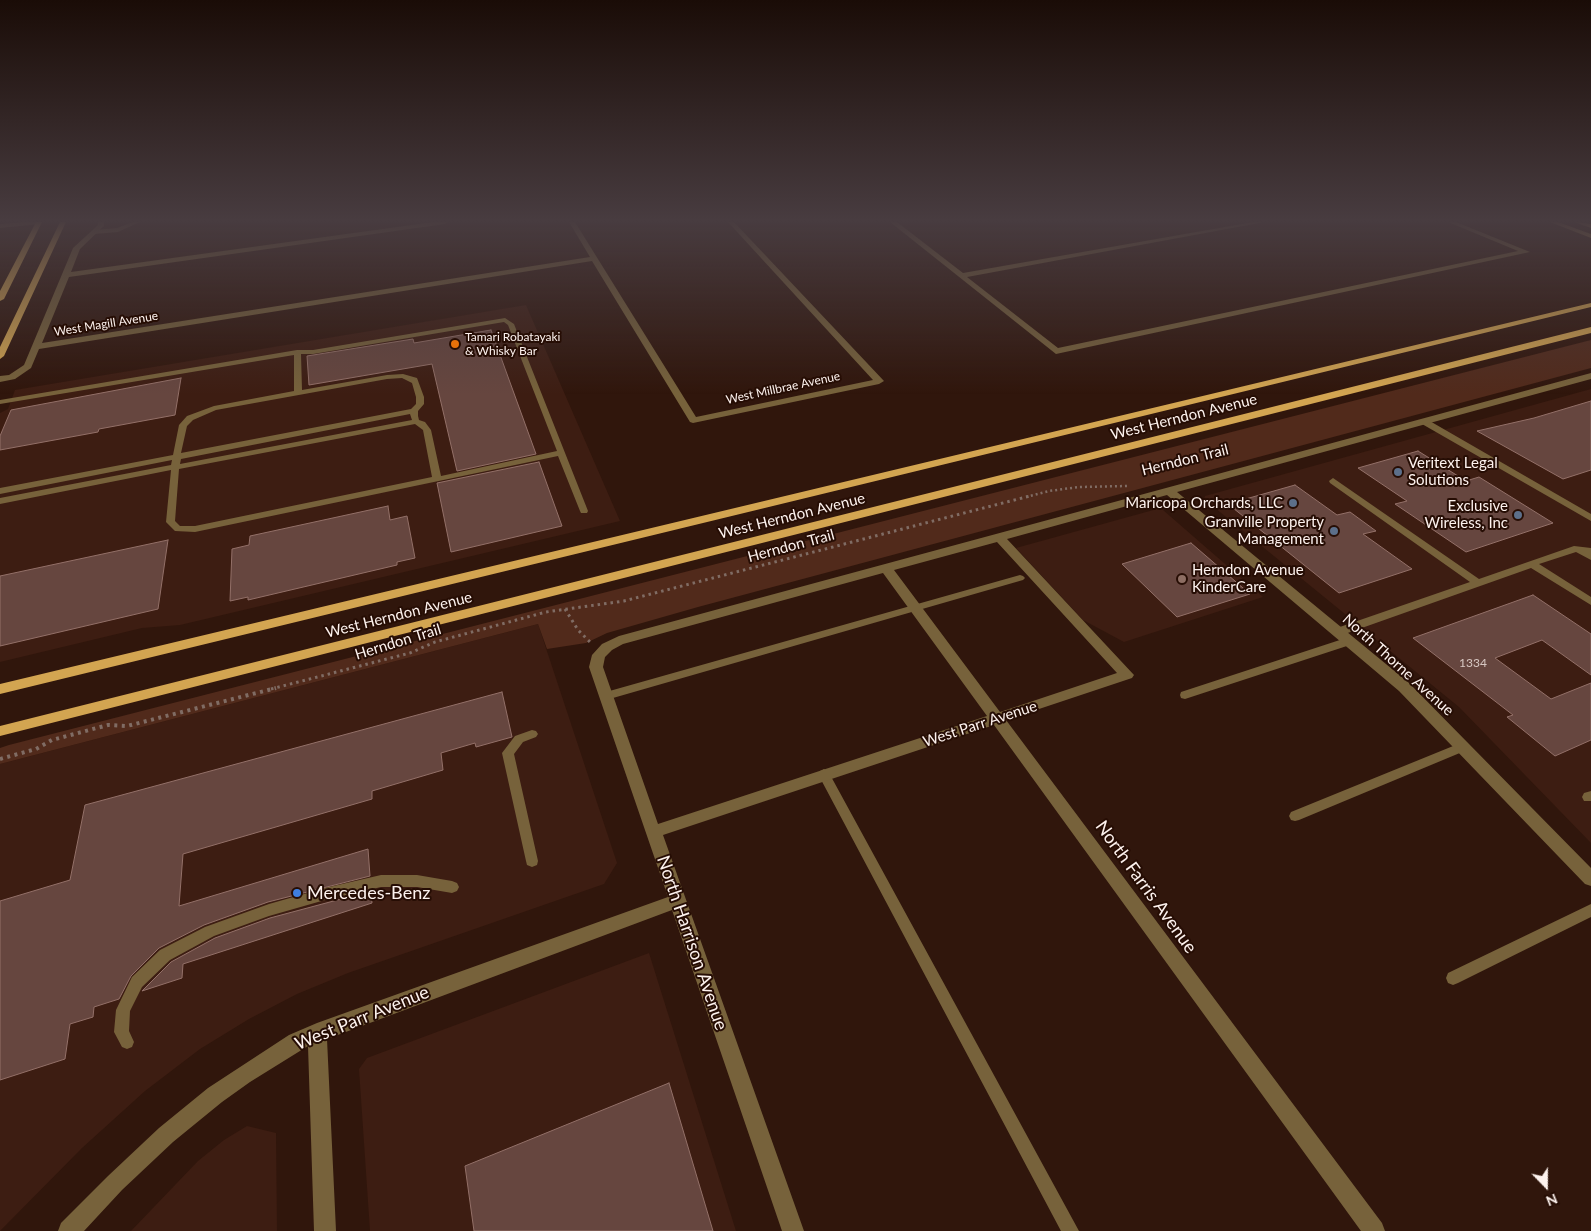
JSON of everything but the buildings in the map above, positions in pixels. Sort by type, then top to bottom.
[{"type":"main road","points":[[0,299],[10,279]]},
{"type":"main road","points":[[0,356],[36,279]]},
{"type":"main road","name":"West Herndon Avenue","points":[[0,689],[1591,305]]},
{"type":"main road","name":"West Herndon Avenue","points":[[0,731],[1591,330]]},
{"type":"street","points":[[0,379],[12,377],[28,366],[63,279]]},
{"type":"street","name":"West Magill Avenue","points":[[35,347],[464,279]]},
{"type":"street","name":"West Millbrae Avenue","points":[[606,279],[692,420],[879,381],[784,279]]},
{"type":"street","points":[[965,279],[1056,351],[1396,279]]},
{"type":"street","points":[[599,655],[606,647],[619,641],[1591,376]]},
{"type":"street","name":"North Thorne Avenue","points":[[1169,491],[1404,687],[1591,879]]},
{"type":"street","name":"West Parr Avenue","points":[[653,832],[1127,675],[999,537]]},
{"type":"street","name":"North Farris Avenue","points":[[886,568],[1374,1231]]},
{"type":"street","name":"North Harrison Avenue","points":[[599,655],[596,667],[793,1231]]},
{"type":"street","name":"West Parr Avenue","points":[[70,1231],[115,1183],[166,1135],[215,1095],[272,1056],[317,1032],[677,901]]},
{"type":"street","points":[[317,1032],[325,1231]]},
{"type":"lane","points":[[0,402],[297,352],[312,352],[505,320],[511,324],[584,511]]},
{"type":"lane","points":[[297,352],[298,393]]},
{"type":"lane","points":[[0,490],[177,456],[414,411],[420,404],[416,383],[409,377],[403,376],[214,408],[190,418],[183,425],[177,456],[170,522],[178,529],[186,530],[211,526],[562,453]]},
{"type":"lane","points":[[414,411],[416,421]]},
{"type":"lane","points":[[0,501],[416,421],[427,430],[437,479]]},
{"type":"lane","points":[[1425,422],[1591,518]]},
{"type":"lane","points":[[1332,481],[1478,583]]},
{"type":"lane","points":[[1338,632],[1577,548],[1591,551]]},
{"type":"lane","points":[[1577,548],[1591,557]]},
{"type":"lane","points":[[1532,564],[1591,602]]},
{"type":"lane","points":[[606,696],[1020,578]]},
{"type":"lane","points":[[1185,695],[1349,641]]},
{"type":"lane","points":[[532,734],[519,739],[508,753],[532,861]]},
{"type":"lane","points":[[1295,816],[1464,747]]},
{"type":"lane","points":[[824,774],[1070,1231]]},
{"type":"lane","points":[[127,1042],[121,1032],[123,1010],[137,982],[165,955],[210,931],[278,907],[381,881],[417,881],[452,887]]},
{"type":"lane","points":[[1454,978],[1591,910]]},
{"type":"path","name":"Herndon Trail","points":[[0,759],[36,750],[52,740],[108,725],[127,726],[410,653],[434,642],[546,612],[624,601],[1049,491],[1135,484]]},
{"type":"path","points":[[565,609],[578,630],[588,638],[599,655]]},
{"type":"shaded area","points":[[526,305],[620,521],[180,625],[142,628],[0,662],[0,413],[8,409],[15,390]]},
{"type":"shaded area","points":[[1591,340],[1591,368],[698,607],[607,633],[586,643],[547,649],[538,624],[0,764],[0,748],[9,745]]},
{"type":"shaded area","points":[[1591,389],[1591,843],[1459,707],[1204,499],[1205,496]]},
{"type":"shaded area","points":[[1157,509],[1163,510],[1263,597],[1124,642],[1083,620],[1016,548]]},
{"type":"shaded area","points":[[538,624],[617,863],[604,884],[348,973],[297,994],[249,1019],[200,1049],[145,1091],[82,1148],[0,1231],[0,764]]},
{"type":"shaded area","points":[[649,953],[736,1231],[370,1231],[359,1069],[367,1058]]},
{"type":"shaded area","points":[[247,1126],[276,1133],[277,1231],[131,1231],[198,1161],[224,1140]]},
{"type":"place","name":"Tamari Robatayaki & Whisky Bar","points":[[455,344]]},
{"type":"place","name":"Veritext Legal Solutions","points":[[1398,472]]},
{"type":"place","name":"Maricopa Orchards, LLC","points":[[1293,503]]},
{"type":"place","name":"Exclusive Wireless, Inc","points":[[1518,515]]},
{"type":"place","name":"Granville Property Management","points":[[1334,531]]},
{"type":"place","name":"Herndon Avenue KinderCare","points":[[1182,579]]},
{"type":"place","name":"Mercedes-Benz","points":[[297,893]]}]
